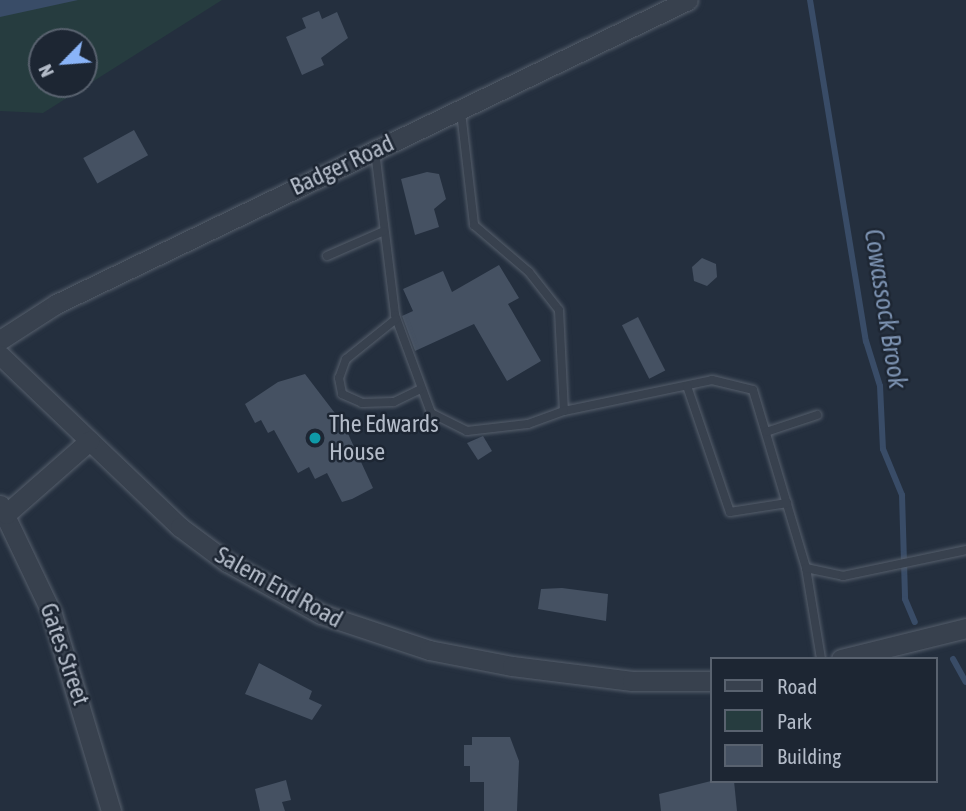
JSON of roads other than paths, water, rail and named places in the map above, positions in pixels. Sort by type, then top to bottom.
[{"type":"street","name":"Badger Road","points":[[0,340],[56,304],[688,0]]},
{"type":"street","name":"Salem End Road","points":[[0,355],[168,518],[227,562],[352,626],[429,650],[554,672],[710,681]]},
{"type":"street","points":[[3,509],[89,441]]},
{"type":"street","name":"Gates Street","points":[[3,509],[61,638],[111,811]]},
{"type":"street","points":[[849,657],[966,628]]},
{"type":"lane","points":[[460,109],[474,225],[529,272],[559,310],[564,411]]},
{"type":"lane","points":[[374,150],[396,319],[419,390],[432,414],[467,430],[528,424],[564,411],[712,380],[753,390],[806,568],[821,657]]},
{"type":"lane","points":[[327,257],[384,231]]},
{"type":"lane","points":[[396,319],[346,359],[339,378],[342,394],[362,403],[394,402],[419,390]]},
{"type":"lane","points":[[687,386],[730,512],[787,503]]},
{"type":"lane","points":[[766,432],[817,415]]},
{"type":"lane","points":[[806,568],[843,576],[966,550]]},
{"type":"water","points":[[0,0],[78,0],[0,17]]},
{"type":"waterway","name":"Cowassock Brook","points":[[810,0],[866,341],[880,386],[883,449],[902,495],[905,599],[915,622]]},
{"type":"waterway","name":"Cowassock Brook","points":[[953,659],[966,682]]},
{"type":"place","name":"The Edwards House","points":[[315,438]]}]
